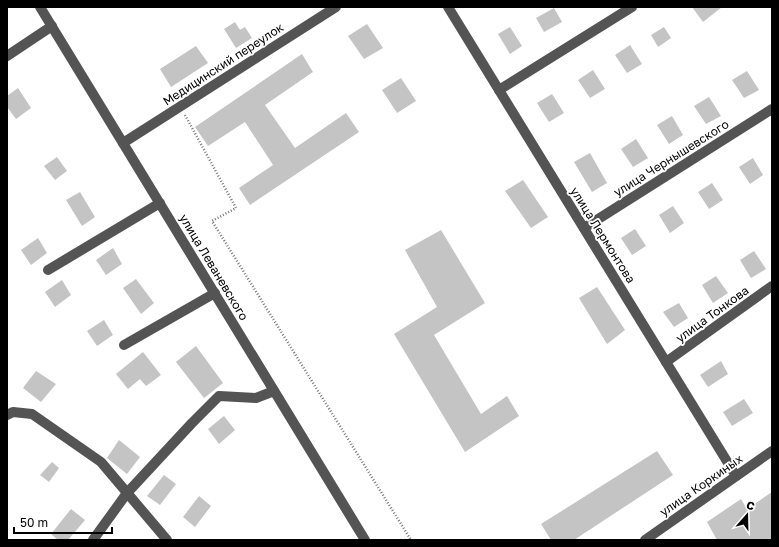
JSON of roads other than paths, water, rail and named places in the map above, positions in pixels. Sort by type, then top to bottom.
[{"type":"street","name":"улица Леваневского","points":[[40,7],[365,540]]},
{"type":"street","name":"Медицинский переулок","points":[[123,143],[336,7]]},
{"type":"street","name":"улица Лермонтова","points":[[448,7],[736,476]]},
{"type":"street","points":[[499,90],[632,7]]},
{"type":"street","points":[[7,56],[52,26]]},
{"type":"street","name":"улица Чернышевского","points":[[584,228],[772,109]]},
{"type":"street","points":[[48,270],[160,203]]},
{"type":"street","name":"улица Тонкова","points":[[666,362],[772,286]]},
{"type":"street","points":[[124,345],[215,293]]},
{"type":"street","points":[[93,540],[127,493],[219,396],[256,398],[274,391]]},
{"type":"street","points":[[7,415],[13,412],[32,414],[101,462],[166,540]]},
{"type":"street","name":"улица Коркиных","points":[[645,540],[772,450]]}]
